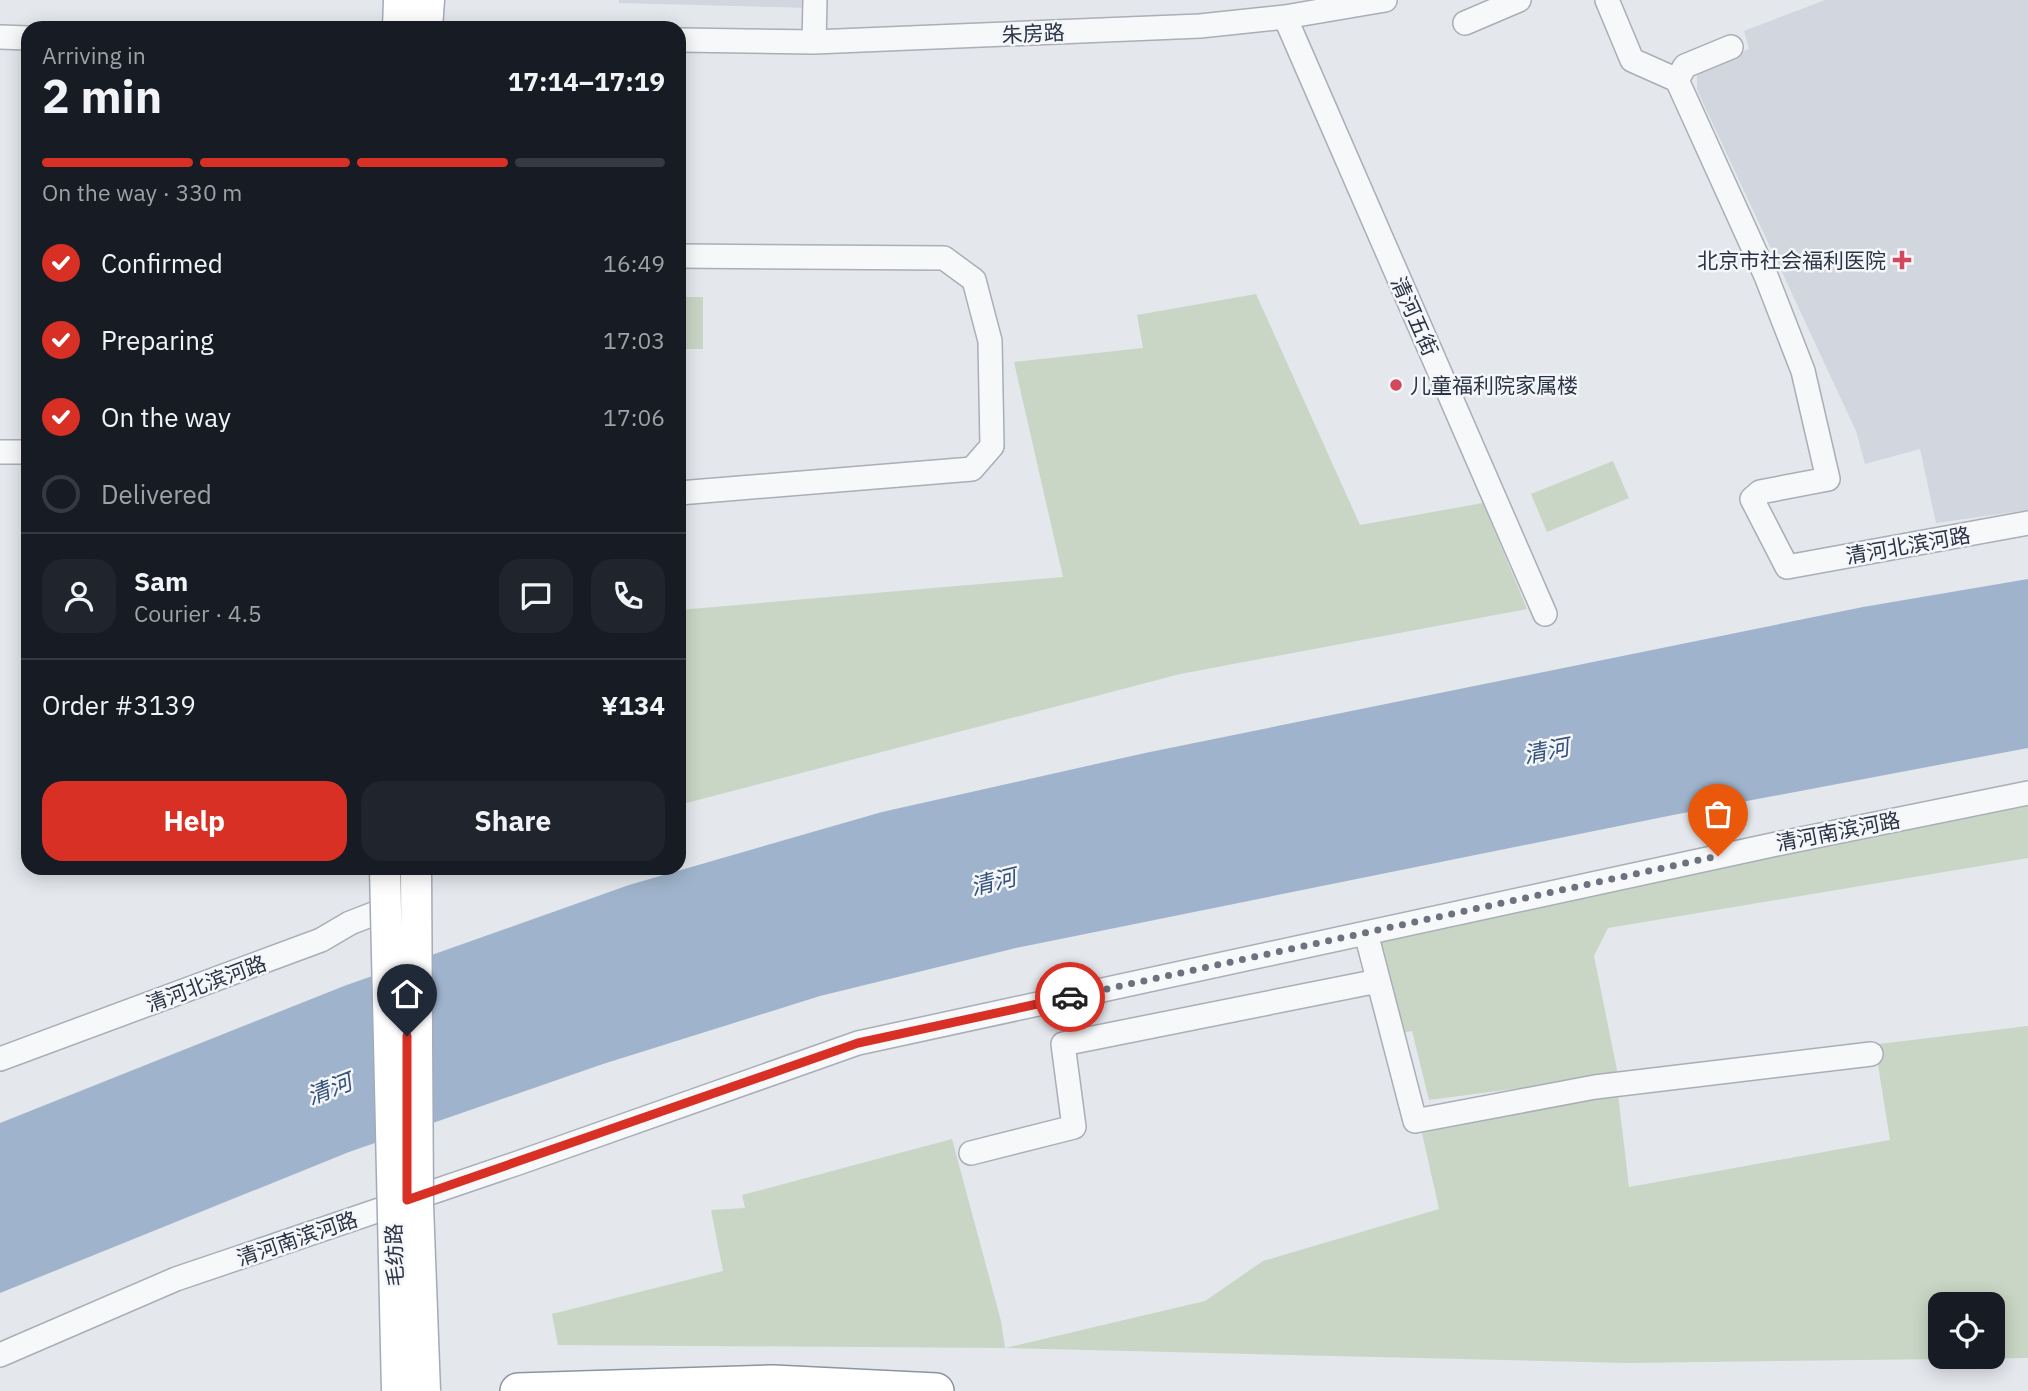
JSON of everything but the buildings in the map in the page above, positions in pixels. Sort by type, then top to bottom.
[{"type":"highway","points":[[518,1391],[773,1383],[936,1391]]},
{"type":"main road","points":[[398,21],[399,0]]},
{"type":"main road","points":[[428,21],[429,0]]},
{"type":"main road","name":"毛纺路","points":[[385,875],[397,1391]]},
{"type":"main road","name":"毛纺路","points":[[416,875],[418,1205],[425,1391]]},
{"type":"street","points":[[814,41],[815,0]]},
{"type":"street","name":"朱房路","points":[[686,40],[814,41],[1200,26],[1285,17],[1385,0]]},
{"type":"street","points":[[1465,23],[1519,0]]},
{"type":"street","points":[[1607,0],[1632,60],[1677,80],[1685,66],[1731,47]]},
{"type":"street","name":"清河五街","points":[[1285,17],[1545,614]]},
{"type":"street","points":[[0,37],[21,37]]},
{"type":"street","name":"清河北滨河路","points":[[1677,80],[1766,276],[1803,371],[1828,479],[1760,492],[1752,499],[1787,567],[2028,523]]},
{"type":"street","points":[[686,256],[944,258],[974,280],[990,341],[992,446],[972,469],[686,492]]},
{"type":"street","points":[[0,452],[21,452]]},
{"type":"street","name":"清河南滨河路","points":[[0,1355],[176,1279],[858,1043],[1758,848],[2028,793]]},
{"type":"street","points":[[371,875],[378,910]]},
{"type":"street","points":[[407,1200],[407,913],[415,875]]},
{"type":"street","name":"清河北滨河路","points":[[0,1059],[321,940],[378,910],[407,913]]},
{"type":"street","points":[[1366,933],[1415,1121],[1595,1087],[1871,1054]]},
{"type":"street","points":[[971,1153],[1074,1128],[1063,1044],[1378,981]]},
{"type":"shaded area","points":[[619,0],[812,0],[812,8],[619,3]]},
{"type":"shaded area","name":"北京市社会福利医院","points":[[1825,0],[2028,0],[2028,510],[1936,523],[1920,449],[1865,464],[1856,431],[1697,90],[1697,72],[1749,49],[1744,31]]},
{"type":"green space","points":[[1256,294],[1360,525],[1483,503],[1527,609],[1180,674],[686,803],[686,609],[1063,577],[1014,362],[1143,348],[1137,315]]},
{"type":"green space","points":[[686,297],[703,297],[703,349],[686,349]]},
{"type":"green space","points":[[1613,461],[1629,498],[1547,532],[1531,494]]},
{"type":"green space","points":[[2028,806],[2028,858],[1608,928],[1594,956],[1618,1075],[1429,1100],[1412,1031],[1402,1033],[1379,940],[1607,890]]},
{"type":"green space","points":[[2028,1026],[2028,1358],[2005,1358],[2005,1292],[1928,1292],[1928,1359],[1626,1363],[1004,1348],[558,1345],[552,1314],[723,1271],[711,1210],[745,1208],[742,1195],[952,1139],[1001,1321],[1005,1348],[1205,1301],[1263,1261],[1439,1209],[1422,1133],[1618,1094],[1629,1187],[1890,1140],[1878,1065],[1879,1044]]},
{"type":"water","name":"清河","points":[[2028,579],[2028,748],[1673,815],[1016,948],[820,996],[603,1064],[349,1152],[0,1293],[0,1123],[344,986],[629,885],[664,875],[686,875],[686,869],[882,812],[1145,753],[1863,607]]},
{"type":"way so far","points":[[1070,997],[1718,856]]},
{"type":"place","name":"北京市社会福利医院","points":[[1902,260]]},
{"type":"place","name":"儿童福利院家属楼","points":[[1396,385]]},
{"type":"route","points":[[407,1036],[407,1200],[858,1043],[1070,997]]}]
